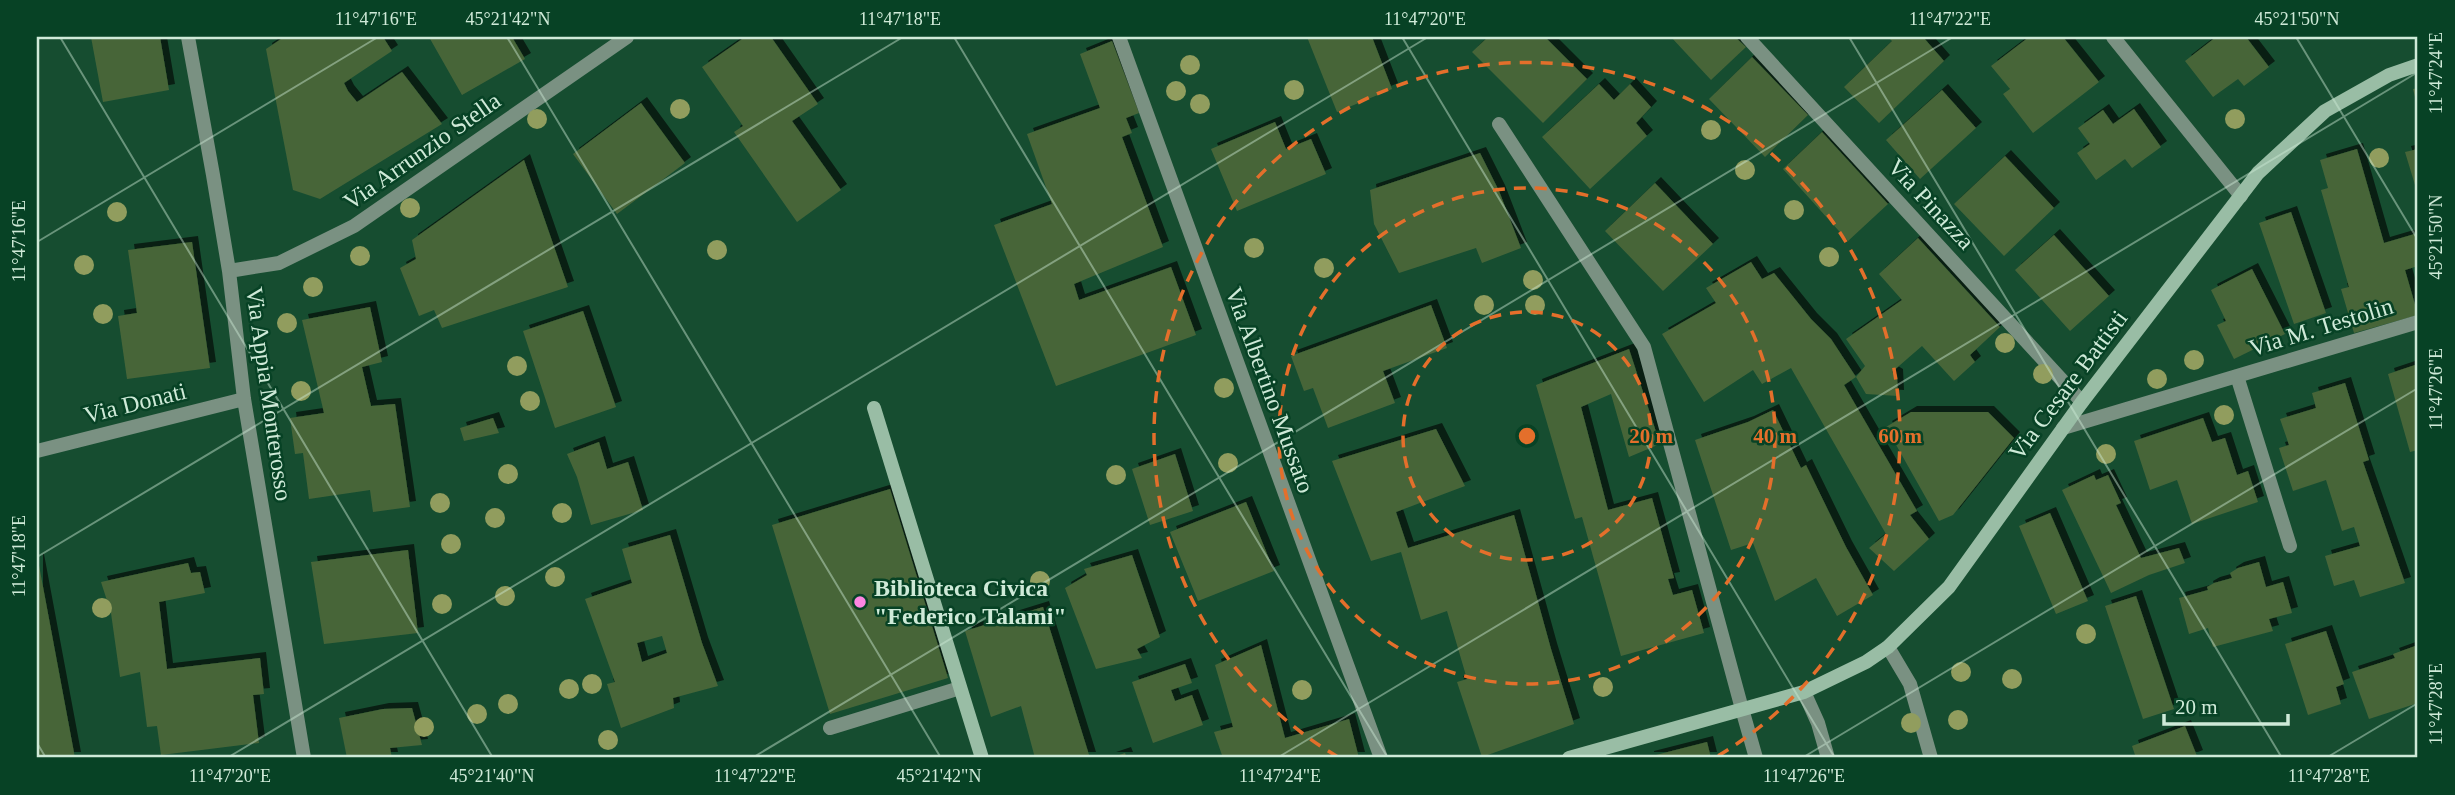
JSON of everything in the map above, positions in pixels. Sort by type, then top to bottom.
[{"type":"street","name":"Via Appia Monterosso","points":[[188,37],[229,271],[244,399],[304,758]]},
{"type":"street","name":"Via Arrunzio Stella","points":[[229,271],[279,263],[354,226],[627,37]]},
{"type":"street","name":"Via Albertino Mussato","points":[[1119,37],[1381,758]]},
{"type":"street","name":"Via Pinazza","points":[[1747,37],[2082,402]]},
{"type":"street","points":[[2113,37],[2241,196]]},
{"type":"street","name":"Via Cesare Battisti","points":[[1569,758],[1804,692],[1866,662],[1888,647],[1949,587],[2082,402],[2258,173],[2325,111],[2389,75],[2418,65]]},
{"type":"street","points":[[1499,124],[1644,347],[1756,758]]},
{"type":"street","name":"Via M. Testolin","points":[[2063,428],[2418,322]]},
{"type":"street","name":"Via M. Testolin","points":[[2237,376],[2290,546]]},
{"type":"street","name":"Via Donati","points":[[37,451],[244,399]]},
{"type":"street","points":[[874,408],[982,758]]},
{"type":"street","points":[[1888,647],[1910,684],[1931,758]]},
{"type":"street","points":[[830,728],[960,688]]},
{"type":"street","points":[[1804,692],[1818,723],[1828,758]]},
{"type":"building","points":[[91,37],[160,37],[169,90],[103,102]]},
{"type":"building","points":[[284,37],[383,37],[392,51],[344,83],[348,91],[357,102],[402,72],[442,124],[320,199],[293,190],[266,49]]},
{"type":"building","points":[[429,37],[512,37],[525,59],[462,95]]},
{"type":"building","points":[[745,37],[771,37],[818,104],[792,121],[841,190],[797,222],[734,132],[743,126],[702,67]]},
{"type":"building","points":[[1307,37],[1372,37],[1392,89],[1337,112]]},
{"type":"building","points":[[1488,37],[1545,37],[1587,79],[1543,123],[1472,52]]},
{"type":"building","points":[[1671,37],[1735,37],[1746,47],[1711,80]]},
{"type":"building","points":[[1888,37],[1923,37],[1944,61],[1879,123],[1844,87],[1892,41]]},
{"type":"building","points":[[2029,37],[2063,37],[2099,82],[2033,133],[2003,94],[2010,89],[1991,66]]},
{"type":"building","points":[[2216,37],[2246,37],[2269,67],[2244,86],[2238,79],[2213,97],[2185,61]]},
{"type":"building","points":[[1112,41],[1139,113],[1126,118],[1132,133],[1122,137],[1163,247],[1074,284],[1079,300],[1171,267],[1196,335],[1056,386],[994,225],[1052,204],[1027,134],[1100,108],[1080,54]]},
{"type":"building","points":[[1752,57],[1808,115],[1765,157],[1709,99]]},
{"type":"building","points":[[1599,84],[1614,100],[1630,84],[1651,107],[1636,123],[1647,136],[1590,189],[1542,137]]},
{"type":"building","points":[[2418,88],[2418,104],[2417,105],[2413,89]]},
{"type":"building","points":[[1942,90],[1976,128],[1920,179],[1886,140]]},
{"type":"building","points":[[641,103],[685,163],[617,214],[573,154]]},
{"type":"building","points":[[2134,109],[2161,147],[2132,168],[2125,159],[2096,180],[2077,153],[2090,144],[2078,128],[2103,110],[2113,124]]},
{"type":"building","points":[[1275,122],[1286,149],[1311,139],[1326,174],[1237,211],[1211,149]]},
{"type":"building","points":[[1822,132],[1888,204],[1848,241],[1783,169]]},
{"type":"building","points":[[2357,149],[2384,243],[2418,233],[2418,266],[2405,270],[2418,315],[2354,333],[2341,289],[2349,287],[2321,190],[2328,188],[2320,160]]},
{"type":"building","points":[[2418,149],[2418,195],[2405,152]]},
{"type":"building","points":[[1480,153],[1499,191],[1521,248],[1482,263],[1476,248],[1399,273],[1374,224],[1370,190]]},
{"type":"building","points":[[2005,156],[2054,208],[2004,256],[1954,204]]},
{"type":"building","points":[[524,160],[568,287],[442,328],[434,310],[419,316],[400,268],[416,259],[412,240]]},
{"type":"building","points":[[1655,183],[1713,244],[1663,291],[1605,231]]},
{"type":"building","points":[[2291,212],[2326,313],[2294,324],[2259,223]]},
{"type":"building","points":[[2054,235],[2109,296],[2070,331],[2015,270]]},
{"type":"building","points":[[1918,238],[2000,327],[1970,355],[1975,362],[1954,381],[1922,346],[1892,372],[1897,375],[1898,396],[1866,394],[1856,377],[1865,366],[1846,339],[1902,300],[1879,274]]},
{"type":"building","points":[[192,242],[210,368],[127,379],[118,316],[137,313],[128,250]]},
{"type":"building","points":[[1751,262],[1762,279],[1774,273],[1831,339],[1856,377],[1844,385],[1917,511],[1910,515],[1929,539],[1894,571],[1869,548],[1886,534],[1791,368],[1762,384],[1753,370],[1704,402],[1662,334],[1716,303],[1706,288]]},
{"type":"building","points":[[2252,269],[2285,334],[2234,359],[2217,325],[2226,321],[2211,290]]},
{"type":"building","points":[[1431,305],[1447,348],[1383,371],[1395,403],[1328,428],[1313,388],[1304,391],[1291,356]]},
{"type":"building","points":[[370,307],[382,362],[362,367],[371,406],[395,404],[410,507],[373,512],[370,490],[309,499],[303,453],[295,454],[290,418],[324,413],[302,320]]},
{"type":"building","points":[[583,311],[616,407],[555,428],[523,331]]},
{"type":"building","points":[[1629,349],[1660,444],[1629,457],[1611,394],[1581,407],[1608,510],[1652,498],[1674,578],[1668,579],[1673,595],[1692,590],[1704,633],[1621,656],[1582,517],[1575,519],[1536,385]]},
{"type":"building","points":[[2418,364],[2418,450],[2410,452],[2388,374]]},
{"type":"building","points":[[2345,383],[2369,460],[2363,462],[2405,583],[2360,597],[2354,580],[2334,586],[2325,556],[2360,546],[2354,527],[2342,531],[2326,480],[2293,491],[2279,448],[2289,445],[2280,419],[2316,408],[2312,393]]},
{"type":"building","points":[[1773,410],[1801,468],[1806,465],[1873,595],[1837,616],[1816,578],[1775,601],[1753,543],[1731,550],[1695,440],[1748,422]]},
{"type":"building","points":[[1911,412],[1988,412],[2014,438],[1953,515],[1939,521],[1886,427]]},
{"type":"building","points":[[493,418],[499,433],[464,441],[460,428]]},
{"type":"building","points":[[2203,418],[2212,442],[2225,438],[2237,475],[2248,471],[2258,502],[2192,524],[2177,480],[2150,490],[2134,441]]},
{"type":"building","points":[[1436,429],[1465,486],[1396,512],[1408,548],[1514,515],[1574,724],[1482,757],[1457,682],[1467,679],[1447,611],[1421,620],[1401,552],[1371,561],[1332,461]]},
{"type":"building","points":[[599,442],[607,469],[628,462],[643,510],[591,525],[577,477],[567,454]]},
{"type":"building","points":[[1175,454],[1193,511],[1150,525],[1132,469]]},
{"type":"building","points":[[2094,475],[2096,480],[2108,475],[2121,503],[2116,505],[2141,558],[2179,548],[2185,563],[2149,575],[2111,593],[2062,490]]},
{"type":"building","name":"Biblioteca Civica \"Federico Talami\"","points":[[890,489],[948,678],[830,714],[772,525]]},
{"type":"building","points":[[1246,502],[1274,571],[1198,601],[1170,532]]},
{"type":"building","points":[[2050,513],[2088,601],[2056,614],[2019,526]]},
{"type":"building","points":[[670,535],[702,643],[718,686],[673,698],[674,708],[621,728],[607,684],[615,682],[585,599],[632,583],[622,549]],"holes":[[[662,636],[667,653],[642,662],[637,643]]]},
{"type":"building","points":[[408,550],[418,633],[324,644],[311,562]]},
{"type":"building","points":[[1132,555],[1160,637],[1137,649],[1142,658],[1096,669],[1065,588],[1087,575],[1084,569]]},
{"type":"building","points":[[38,560],[75,758],[37,758]]},
{"type":"building","points":[[2259,562],[2266,587],[2283,582],[2292,613],[2269,619],[2273,631],[2213,647],[2208,628],[2189,634],[2179,598],[2208,590],[2207,587],[2214,583],[2232,578],[2230,573],[2238,568]]},
{"type":"building","points":[[188,563],[191,573],[200,572],[205,593],[159,602],[167,669],[260,658],[264,694],[253,695],[259,743],[161,755],[157,726],[147,727],[140,672],[120,677],[111,613],[101,582]]},
{"type":"building","points":[[2136,596],[2174,709],[2143,719],[2105,606]]},
{"type":"building","points":[[1043,607],[1090,758],[1035,758],[1021,706],[991,717],[965,631]]},
{"type":"building","points":[[2326,631],[2344,684],[2336,687],[2341,704],[2308,715],[2285,644]]},
{"type":"building","points":[[1261,645],[1285,738],[1349,719],[1359,758],[1223,758],[1214,732],[1233,727],[1215,665]]},
{"type":"building","points":[[2418,645],[2418,703],[2369,719],[2352,672],[2395,658],[2393,654]]},
{"type":"building","points":[[1185,664],[1192,683],[1171,690],[1175,701],[1192,695],[1203,725],[1153,743],[1132,682]]},
{"type":"building","points":[[412,708],[422,745],[390,748],[392,758],[347,758],[339,718],[383,709]]},
{"type":"building","points":[[2185,726],[2197,756],[2136,758],[2132,746]]},
{"type":"building","points":[[1707,742],[1711,758],[1648,758],[1648,757]]},
{"type":"building","points":[[1125,753],[1127,758],[1110,758]]},
{"type":"place","name":"Biblioteca Civica \"Federico Talami\"","points":[[860,602]]}]
